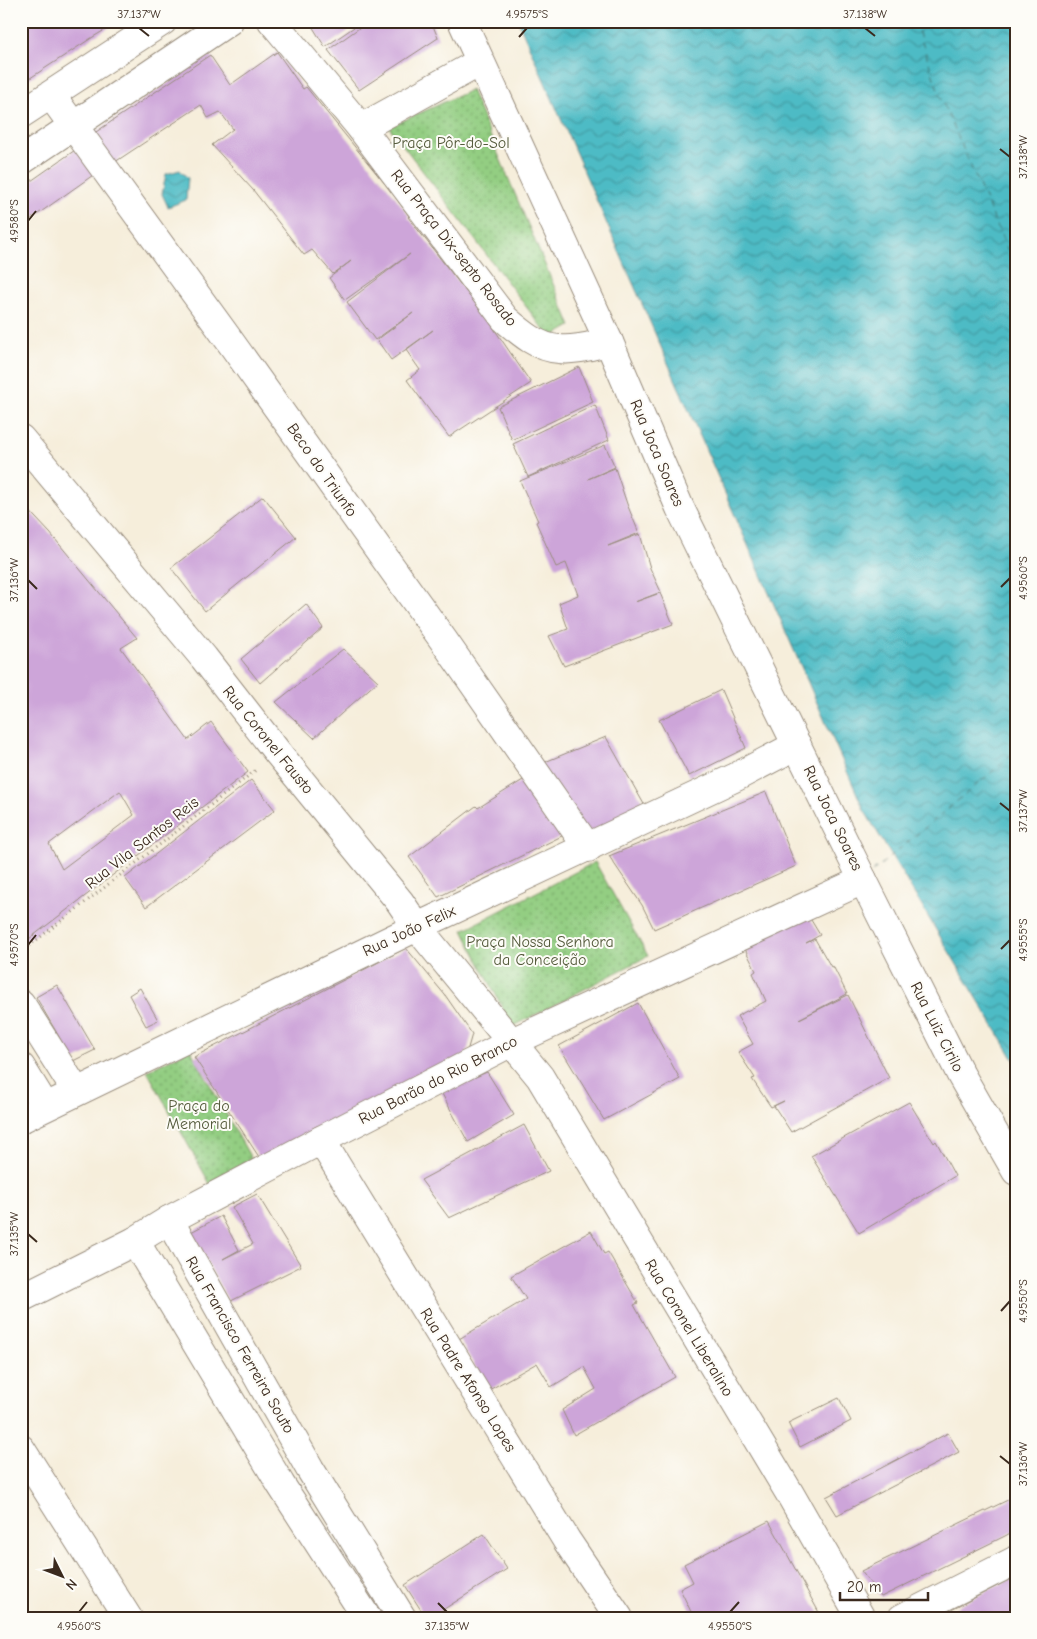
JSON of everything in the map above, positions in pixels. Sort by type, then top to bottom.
[{"type":"street","points":[[21,114],[163,21]]},
{"type":"street","points":[[21,161],[229,21]]},
{"type":"street","name":"Rua Praça Dix-septo Rosado","points":[[272,21],[361,128],[505,319],[515,328],[547,347],[559,349],[609,342]]},
{"type":"street","name":"Rua Joca Soares","points":[[462,21],[609,342],[680,508],[863,880]]},
{"type":"street","points":[[361,128],[480,62]]},
{"type":"street","name":"Beco do Triunfo","points":[[51,95],[444,641],[588,848]]},
{"type":"street","name":"Rua Coronel Fausto","points":[[21,439],[204,658],[278,753],[512,1042]]},
{"type":"street","name":"Rua João Felix","points":[[33,1112],[418,927],[736,778],[797,745]]},
{"type":"street","name":"Rua Barão do Rio Branco","points":[[21,1298],[512,1042],[863,880]]},
{"type":"street","name":"Rua Luiz Cirilo","points":[[863,880],[962,1076],[1016,1171]]},
{"type":"street","points":[[21,1004],[76,1091]]},
{"type":"street","name":"Rua Coronel Liberalino","points":[[512,1042],[540,1077],[790,1494],[862,1618]]},
{"type":"street","points":[[21,1067],[33,1112]]},
{"type":"street","name":"Rua Padre Afonso Lopes","points":[[321,1140],[567,1541],[619,1618]]},
{"type":"street","name":"Rua Francisco Ferreira Souto","points":[[169,1220],[310,1469],[402,1618]]},
{"type":"street","points":[[135,1240],[281,1485],[367,1618]]},
{"type":"street","points":[[21,1449],[128,1618]]},
{"type":"street","points":[[281,1485],[310,1469]]},
{"type":"street","points":[[902,1618],[1016,1560]]},
{"type":"path","name":"Rua Vila Santos Reis","points":[[21,952],[278,753]]},
{"type":"green space","name":"Praça Pôr-do-Sol","points":[[471,90],[571,326],[550,338],[389,127]]},
{"type":"green space","name":"Praça Nossa Senhora da Conceição","points":[[595,862],[648,956],[512,1027],[463,930]]},
{"type":"green space","name":"Praça do Memorial","points":[[190,1049],[252,1160],[210,1184],[147,1071]]},
{"type":"water","points":[[518,21],[1016,21],[1016,1063],[864,810]]},
{"type":"water","points":[[180,170],[188,178],[186,200],[168,207],[162,194],[166,174]]},
{"type":"building","points":[[21,21],[120,21],[21,84]]},
{"type":"building","points":[[309,21],[363,21],[325,47]]},
{"type":"building","points":[[369,21],[431,21],[438,38],[359,90],[328,50]]},
{"type":"building","points":[[277,52],[303,89],[306,87],[390,190],[408,217],[488,320],[531,383],[449,437],[407,380],[420,370],[406,350],[433,330],[391,360],[377,340],[413,313],[375,340],[347,302],[410,254],[345,300],[329,278],[351,261],[333,274],[312,250],[304,255],[253,190],[212,145],[233,129],[220,112],[208,118],[201,105],[112,164],[93,134],[210,55],[230,85]]},
{"type":"building","points":[[78,148],[96,173],[21,226],[21,188]]},
{"type":"building","points":[[579,367],[593,402],[512,440],[498,407]]},
{"type":"building","points":[[595,405],[609,440],[528,477],[513,444]]},
{"type":"building","points":[[605,445],[615,467],[588,479],[615,468],[639,533],[608,546],[640,534],[650,568],[661,592],[635,602],[660,593],[673,624],[564,666],[549,636],[568,629],[559,603],[578,595],[566,563],[556,567],[520,481]]},
{"type":"building","points":[[263,496],[296,537],[205,611],[171,568]]},
{"type":"building","points":[[21,502],[50,533],[137,638],[121,648],[188,740],[211,722],[248,772],[21,945]],"holes":[[[120,791],[134,815],[62,869],[49,844]]]},
{"type":"building","points":[[306,604],[323,628],[260,683],[241,659]]},
{"type":"building","points":[[343,649],[378,681],[314,738],[276,702]]},
{"type":"building","points":[[721,690],[746,748],[689,776],[659,720]]},
{"type":"building","points":[[606,737],[645,806],[582,837],[540,764]]},
{"type":"building","points":[[531,775],[570,832],[438,897],[409,857],[476,806],[478,808]]},
{"type":"building","points":[[251,780],[275,810],[146,907],[125,878]]},
{"type":"building","points":[[766,792],[796,866],[654,929],[642,905],[609,856]]},
{"type":"building","points":[[808,915],[820,935],[806,943],[815,939],[831,967],[833,966],[847,994],[799,1019],[848,995],[889,1078],[791,1132],[774,1106],[784,1101],[771,1107],[752,1079],[755,1078],[738,1052],[753,1044],[737,1016],[766,1001],[753,973],[756,971],[743,945]]},
{"type":"building","points":[[406,948],[445,995],[472,1034],[466,1055],[261,1160],[194,1057]]},
{"type":"building","points":[[57,985],[95,1050],[73,1061],[36,997]]},
{"type":"building","points":[[140,988],[158,1020],[146,1026],[129,995]]},
{"type":"building","points":[[638,1003],[680,1079],[604,1120],[559,1046]]},
{"type":"building","points":[[487,1072],[514,1115],[468,1142],[441,1092]]},
{"type":"building","points":[[909,1102],[934,1143],[936,1141],[955,1176],[859,1233],[811,1156]]},
{"type":"building","points":[[524,1125],[549,1171],[449,1218],[421,1180]]},
{"type":"building","points":[[257,1194],[301,1266],[229,1302],[191,1232],[221,1216],[239,1250],[223,1259],[253,1244],[232,1207]]},
{"type":"building","points":[[591,1231],[604,1254],[608,1252],[638,1303],[634,1305],[675,1377],[574,1435],[562,1410],[596,1389],[584,1367],[551,1387],[537,1363],[489,1390],[459,1339],[526,1299],[511,1276]]},
{"type":"building","points":[[839,1398],[851,1421],[800,1447],[788,1423]]},
{"type":"building","points":[[948,1433],[959,1452],[837,1515],[826,1497]]},
{"type":"building","points":[[1016,1496],[1016,1530],[881,1597],[861,1571]]},
{"type":"building","points":[[769,1521],[822,1618],[694,1618],[680,1589],[693,1582],[684,1564]]},
{"type":"building","points":[[484,1534],[507,1569],[430,1618],[426,1618],[405,1585]]},
{"type":"building","points":[[1016,1577],[1016,1618],[936,1618],[1005,1582]]},
{"type":"ferry route","points":[[915,21],[940,96],[1016,269]]},
{"type":"ferry route","points":[[872,872],[1016,752]]}]
